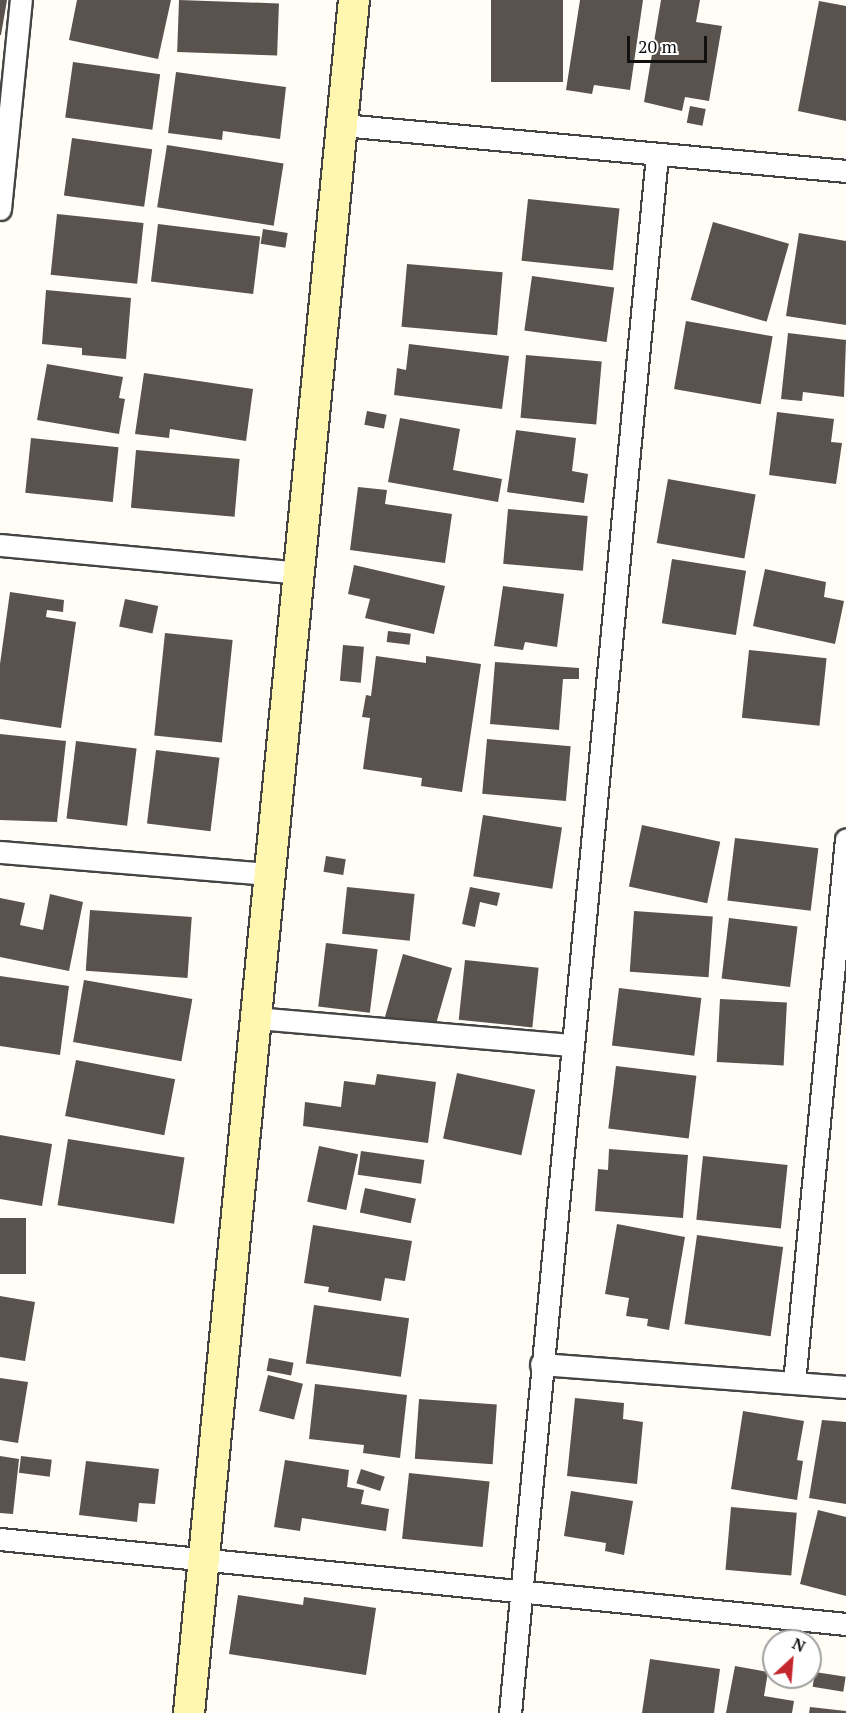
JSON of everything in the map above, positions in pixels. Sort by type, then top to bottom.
[{"type":"street","points":[[0,209],[21,0]]},
{"type":"street","points":[[189,1713],[354,0]]},
{"type":"street","points":[[342,125],[846,171]]},
{"type":"street","points":[[510,1713],[519,1592],[657,154]]},
{"type":"street","points":[[0,545],[299,573]]},
{"type":"street","points":[[794,1383],[841,936],[846,839]]},
{"type":"street","points":[[0,852],[270,874]]},
{"type":"street","points":[[256,1018],[572,1045]]},
{"type":"street","points":[[541,1364],[846,1387]]},
{"type":"street","points":[[0,1539],[846,1624]]},
{"type":"building","points":[[0,0],[7,0],[1,35],[0,35]]},
{"type":"building","points":[[77,0],[171,0],[158,59],[69,40]]},
{"type":"building","points":[[179,0],[279,3],[277,55],[177,52]]},
{"type":"building","points":[[491,0],[563,0],[563,82],[491,82]]},
{"type":"building","points":[[580,0],[643,0],[630,90],[594,85],[592,94],[566,90]]},
{"type":"building","points":[[661,0],[700,0],[696,22],[722,26],[709,101],[685,97],[682,111],[644,102]]},
{"type":"building","points":[[819,1],[846,6],[846,121],[798,111]]},
{"type":"building","points":[[73,62],[160,74],[152,130],[65,117]]},
{"type":"building","points":[[176,72],[286,87],[280,139],[223,131],[222,140],[168,133]]},
{"type":"building","points":[[690,106],[706,109],[702,126],[687,123]]},
{"type":"building","points":[[72,138],[152,149],[144,207],[64,195]]},
{"type":"building","points":[[167,145],[284,163],[274,226],[157,207]]},
{"type":"building","points":[[528,199],[619,209],[613,270],[522,261]]},
{"type":"building","points":[[57,214],[144,223],[137,284],[51,275]]},
{"type":"building","points":[[713,222],[789,244],[767,322],[691,300]]},
{"type":"building","points":[[158,224],[260,237],[253,294],[151,282]]},
{"type":"building","points":[[263,229],[288,233],[285,248],[261,244]]},
{"type":"building","points":[[799,233],[846,241],[846,325],[786,316]]},
{"type":"building","points":[[407,264],[503,272],[497,335],[402,327]]},
{"type":"building","points":[[532,276],[614,288],[607,342],[524,330]]},
{"type":"building","points":[[46,290],[131,298],[126,359],[82,355],[82,348],[42,344]]},
{"type":"building","points":[[686,321],[773,336],[761,404],[674,389]]},
{"type":"building","points":[[788,333],[846,340],[844,397],[803,392],[802,401],[781,399]]},
{"type":"building","points":[[409,344],[509,356],[502,409],[394,395],[397,368],[406,370]]},
{"type":"building","points":[[526,355],[602,362],[596,424],[521,418]]},
{"type":"building","points":[[47,364],[123,377],[119,398],[125,399],[119,434],[37,420]]},
{"type":"building","points":[[144,373],[253,389],[246,441],[170,429],[169,438],[135,434]]},
{"type":"building","points":[[367,411],[387,415],[384,429],[364,425]]},
{"type":"building","points":[[777,412],[834,419],[831,442],[842,443],[836,484],[769,475]]},
{"type":"building","points":[[400,418],[460,429],[453,470],[502,479],[498,502],[388,482]]},
{"type":"building","points":[[516,430],[576,438],[572,471],[588,474],[584,503],[507,492]]},
{"type":"building","points":[[31,438],[119,447],[113,502],[25,493]]},
{"type":"building","points":[[136,450],[240,459],[235,517],[131,508]]},
{"type":"building","points":[[668,479],[756,494],[744,558],[657,543]]},
{"type":"building","points":[[358,487],[387,490],[385,504],[452,514],[445,563],[350,550]]},
{"type":"building","points":[[508,509],[588,516],[583,571],[503,564]]},
{"type":"building","points":[[672,559],[746,571],[736,635],[662,623]]},
{"type":"building","points":[[354,565],[445,586],[434,634],[365,618],[370,599],[348,594]]},
{"type":"building","points":[[765,569],[826,582],[824,597],[844,601],[835,644],[753,626]]},
{"type":"building","points":[[503,586],[564,594],[557,647],[525,642],[523,650],[494,646]]},
{"type":"building","points":[[10,592],[64,600],[63,612],[47,610],[46,617],[76,622],[61,728],[0,719],[0,664]]},
{"type":"building","points":[[125,599],[158,606],[152,633],[119,626]]},
{"type":"building","points":[[388,631],[411,634],[409,645],[387,642]]},
{"type":"building","points":[[165,633],[233,640],[222,743],[154,735]]},
{"type":"building","points":[[343,645],[364,647],[361,683],[340,681]]},
{"type":"building","points":[[749,650],[827,658],[819,726],[742,718]]},
{"type":"building","points":[[376,656],[426,663],[426,656],[481,664],[462,792],[421,786],[422,778],[363,769],[370,718],[362,717],[366,695],[371,696]]},
{"type":"building","points":[[495,662],[579,668],[579,679],[563,679],[559,730],[490,724]]},
{"type":"building","points":[[0,734],[66,741],[57,822],[0,820]]},
{"type":"building","points":[[487,739],[571,746],[566,801],[482,794]]},
{"type":"building","points":[[76,741],[137,748],[127,826],[66,818]]},
{"type":"building","points":[[156,750],[220,758],[211,831],[147,823]]},
{"type":"building","points":[[483,815],[562,828],[552,889],[473,876]]},
{"type":"building","points":[[642,825],[720,842],[707,903],[629,887]]},
{"type":"building","points":[[735,838],[818,848],[811,911],[727,901]]},
{"type":"building","points":[[326,856],[346,859],[343,875],[323,872]]},
{"type":"building","points":[[347,887],[415,894],[410,941],[342,934]]},
{"type":"building","points":[[470,887],[500,893],[497,906],[480,902],[475,927],[462,924]]},
{"type":"building","points":[[50,894],[83,902],[69,971],[0,957],[0,898],[25,903],[20,925],[43,930]]},
{"type":"building","points":[[90,910],[192,917],[187,978],[86,971]]},
{"type":"building","points":[[634,911],[713,917],[709,977],[630,972]]},
{"type":"building","points":[[729,918],[797,926],[790,987],[722,979]]},
{"type":"building","points":[[326,943],[378,949],[370,1013],[318,1007]]},
{"type":"building","points":[[403,954],[452,968],[434,1032],[385,1017]]},
{"type":"building","points":[[465,960],[539,968],[532,1027],[459,1020]]},
{"type":"building","points":[[0,976],[69,986],[60,1055],[0,1046]]},
{"type":"building","points":[[84,980],[192,999],[181,1061],[73,1042]]},
{"type":"building","points":[[619,988],[701,998],[694,1056],[612,1046]]},
{"type":"building","points":[[720,999],[787,1003],[784,1065],[717,1062]]},
{"type":"building","points":[[76,1060],[175,1079],[164,1135],[65,1116]]},
{"type":"building","points":[[616,1066],[696,1076],[689,1138],[608,1129]]},
{"type":"building","points":[[457,1073],[535,1090],[521,1155],[443,1139]]},
{"type":"building","points":[[377,1074],[436,1082],[428,1143],[303,1126],[305,1102],[341,1107],[344,1081],[375,1085]]},
{"type":"building","points":[[0,1135],[52,1144],[42,1206],[0,1199]]},
{"type":"building","points":[[68,1139],[185,1157],[174,1224],[58,1205]]},
{"type":"building","points":[[319,1146],[358,1154],[346,1210],[307,1202]]},
{"type":"building","points":[[609,1149],[688,1155],[683,1218],[595,1211],[598,1169],[608,1170]]},
{"type":"building","points":[[361,1151],[424,1160],[421,1184],[358,1175]]},
{"type":"building","points":[[703,1156],[788,1165],[781,1229],[696,1220]]},
{"type":"building","points":[[365,1188],[416,1199],[411,1223],[360,1212]]},
{"type":"building","points":[[0,1218],[26,1218],[26,1274],[0,1274]]},
{"type":"building","points":[[617,1224],[685,1237],[669,1330],[647,1326],[648,1319],[626,1316],[629,1298],[605,1294]]},
{"type":"building","points":[[313,1225],[412,1241],[405,1281],[385,1278],[381,1301],[328,1292],[329,1287],[304,1283]]},
{"type":"building","points":[[697,1235],[783,1247],[771,1336],[684,1324]]},
{"type":"building","points":[[0,1296],[35,1302],[25,1361],[0,1357]]},
{"type":"building","points":[[314,1305],[409,1318],[401,1377],[306,1363]]},
{"type":"building","points":[[269,1358],[294,1363],[291,1376],[267,1371]]},
{"type":"building","points":[[268,1375],[303,1384],[294,1420],[259,1411]]},
{"type":"building","points":[[0,1378],[28,1382],[18,1443],[0,1440]]},
{"type":"building","points":[[315,1384],[407,1395],[400,1458],[363,1453],[364,1445],[309,1439]]},
{"type":"building","points":[[575,1398],[624,1403],[623,1419],[643,1422],[637,1484],[567,1476]]},
{"type":"building","points":[[419,1399],[497,1404],[493,1464],[415,1459]]},
{"type":"building","points":[[743,1411],[804,1421],[797,1460],[803,1461],[797,1500],[731,1489]]},
{"type":"building","points":[[822,1420],[846,1422],[846,1504],[809,1498]]},
{"type":"building","points":[[0,1456],[19,1459],[13,1514],[0,1513]]},
{"type":"building","points":[[21,1456],[52,1460],[50,1477],[19,1473]]},
{"type":"building","points":[[285,1460],[349,1470],[347,1487],[364,1490],[361,1504],[389,1509],[386,1531],[302,1518],[300,1531],[274,1527]]},
{"type":"building","points":[[86,1461],[159,1469],[155,1504],[139,1503],[137,1522],[79,1515]]},
{"type":"building","points":[[361,1469],[385,1477],[380,1491],[356,1483]]},
{"type":"building","points":[[409,1473],[490,1481],[483,1547],[402,1539]]},
{"type":"building","points":[[571,1491],[633,1501],[624,1555],[605,1551],[606,1543],[564,1536]]},
{"type":"building","points":[[731,1507],[797,1513],[791,1576],[726,1570]]},
{"type":"building","points":[[818,1510],[846,1517],[846,1596],[800,1584]]},
{"type":"building","points":[[238,1595],[303,1605],[304,1597],[376,1608],[366,1675],[229,1654]]},
{"type":"building","points":[[650,1659],[720,1669],[714,1713],[642,1713]]},
{"type":"building","points":[[735,1666],[762,1671],[764,1696],[794,1701],[792,1713],[726,1713]]},
{"type":"building","points":[[822,1673],[846,1677],[843,1692],[822,1688]]},
{"type":"building","points":[[810,1707],[846,1711],[846,1713],[809,1713]]}]
